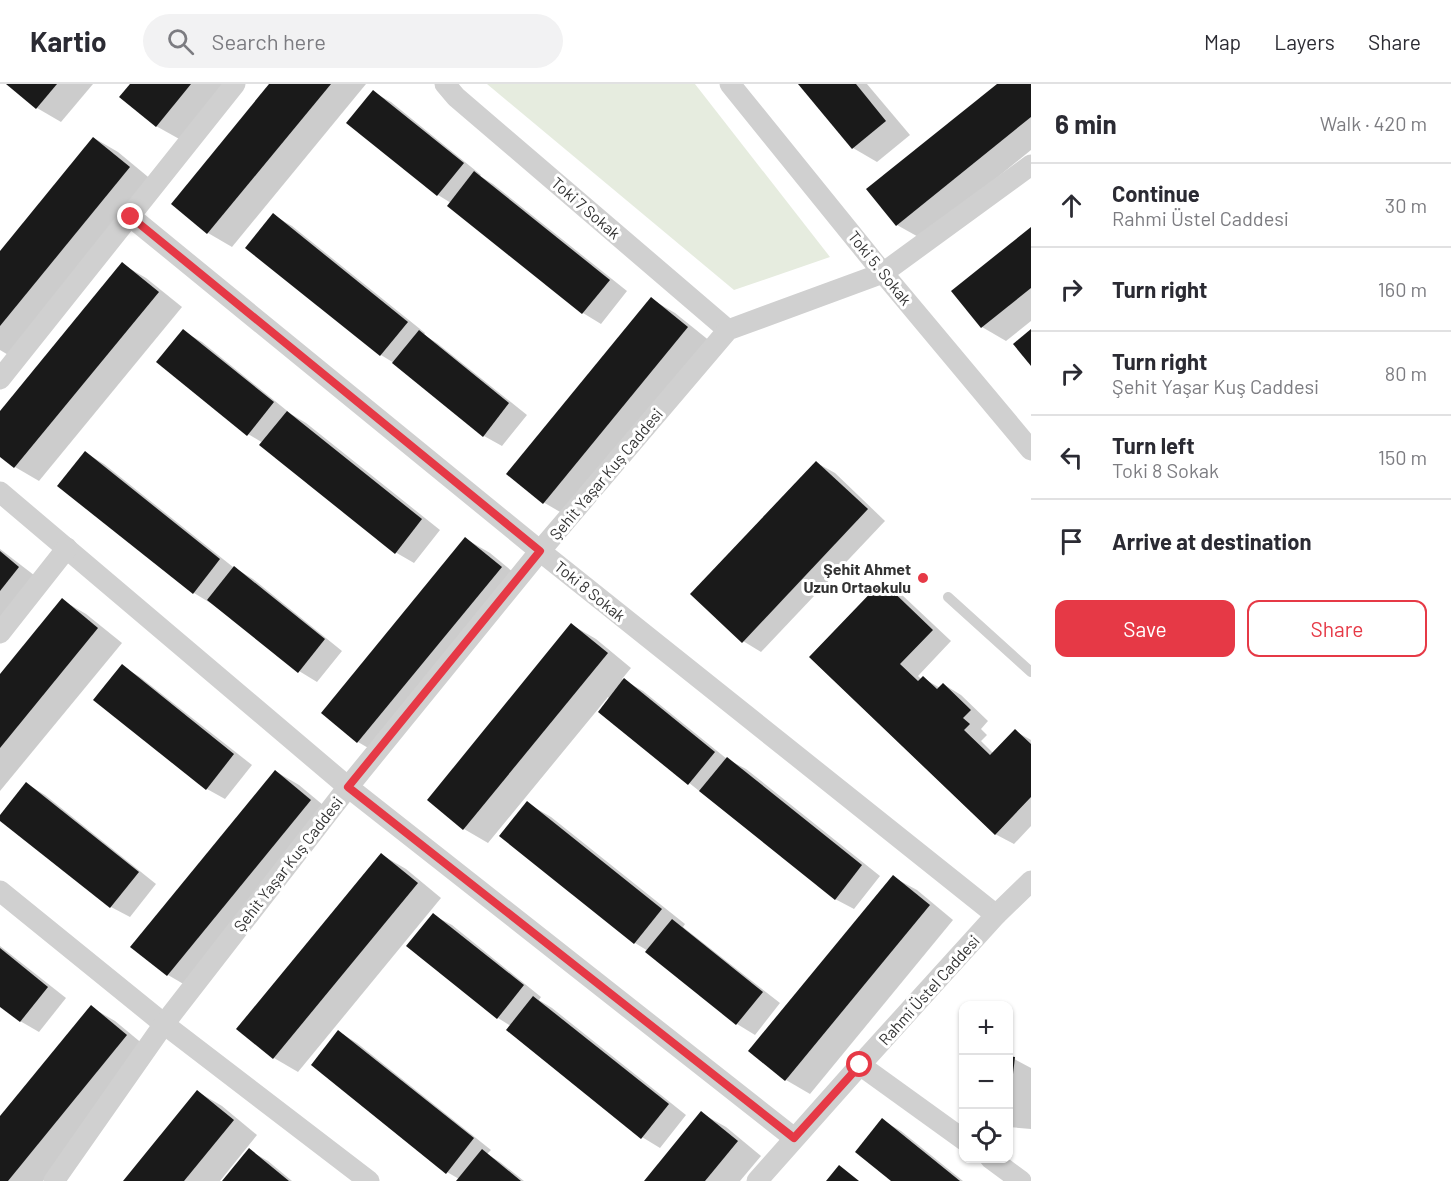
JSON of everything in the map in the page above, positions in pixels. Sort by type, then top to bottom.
[{"type":"street","points":[[0,379],[235,84]]},
{"type":"street","name":"Toki 7 Sokak","points":[[445,84],[456,97],[728,330]]},
{"type":"street","name":"Toki 5. Sokak","points":[[730,84],[883,273],[1031,450]]},
{"type":"street","name":"Şehit Yaşar Kuş Caddesi","points":[[54,1181],[164,1024],[348,787],[540,551],[728,330],[883,273],[1031,165]]},
{"type":"street","name":"Toki 8 Sokak","points":[[131,217],[540,551],[996,915]]},
{"type":"street","points":[[0,492],[348,787],[794,1138]]},
{"type":"street","points":[[0,633],[67,548]]},
{"type":"street","name":"Rahmi Üstel Caddesi","points":[[757,1181],[996,915],[1031,881]]},
{"type":"street","points":[[0,891],[164,1024],[369,1181]]},
{"type":"street","points":[[860,1065],[959,1137]]},
{"type":"street","points":[[997,1163],[1021,1181]]},
{"type":"lane","points":[[948,597],[1031,672]]},
{"type":"shaded area","points":[[487,84],[695,84],[830,257],[734,290]]},
{"type":"building","points":[[6,84],[57,84],[36,109]]},
{"type":"building","points":[[130,84],[191,84],[156,127],[119,97]]},
{"type":"building","points":[[269,84],[331,84],[207,234],[171,204]]},
{"type":"building","points":[[798,84],[856,84],[886,121],[852,149]]},
{"type":"building","points":[[997,84],[1031,84],[1031,117],[896,226],[866,189]]},
{"type":"building","points":[[373,90],[464,163],[437,196],[346,123]]},
{"type":"building","points":[[93,137],[130,167],[0,326],[0,251]]},
{"type":"building","points":[[474,171],[610,280],[582,314],[447,206]]},
{"type":"building","points":[[273,213],[408,322],[380,356],[245,248]]},
{"type":"building","points":[[1031,227],[1031,288],[981,328],[951,291]]},
{"type":"building","points":[[122,262],[159,292],[14,468],[0,457],[0,411]]},
{"type":"building","points":[[651,297],[688,327],[543,504],[506,474]]},
{"type":"building","points":[[183,329],[274,402],[247,436],[156,362]]},
{"type":"building","points":[[1031,329],[1031,366],[1013,344]]},
{"type":"building","points":[[419,330],[509,403],[483,437],[392,363]]},
{"type":"building","points":[[287,411],[422,519],[395,554],[259,445]]},
{"type":"building","points":[[85,451],[220,559],[193,594],[57,486]]},
{"type":"building","points":[[816,461],[868,509],[742,643],[690,594]]},
{"type":"building","points":[[465,537],[502,567],[357,743],[321,713]]},
{"type":"building","points":[[0,551],[19,567],[0,591]]},
{"type":"building","points":[[234,566],[325,639],[298,673],[207,600]]},
{"type":"building","points":[[882,581],[933,630],[900,664],[918,681],[923,676],[937,689],[943,683],[971,710],[963,718],[970,724],[964,730],[990,755],[1015,729],[1031,744],[1031,797],[995,835],[809,657]]},
{"type":"building","points":[[62,598],[98,628],[0,748],[0,674]]},
{"type":"building","points":[[571,623],[608,653],[463,830],[427,800]]},
{"type":"building","points":[[122,664],[234,754],[206,790],[93,700]]},
{"type":"building","points":[[624,678],[715,752],[688,785],[598,712]]},
{"type":"building","points":[[727,757],[862,865],[835,900],[699,791]]},
{"type":"building","points":[[275,770],[311,800],[167,976],[130,947]]},
{"type":"building","points":[[26,782],[139,872],[110,908],[0,821],[0,815]]},
{"type":"building","points":[[527,801],[662,909],[634,944],[499,836]]},
{"type":"building","points":[[381,853],[418,883],[273,1059],[236,1029]]},
{"type":"building","points":[[893,875],[930,905],[785,1081],[748,1051]]},
{"type":"building","points":[[433,913],[524,985],[497,1019],[406,946]]},
{"type":"building","points":[[672,919],[763,992],[736,1025],[645,952]]},
{"type":"building","points":[[0,948],[48,987],[20,1022],[0,1007]]},
{"type":"building","points":[[533,996],[669,1104],[641,1139],[506,1030]]},
{"type":"building","points":[[91,1005],[127,1035],[8,1181],[0,1181],[0,1116]]},
{"type":"building","points":[[338,1030],[474,1138],[446,1174],[311,1065]]},
{"type":"building","points":[[197,1090],[234,1120],[184,1181],[123,1181]]},
{"type":"building","points":[[701,1111],[738,1141],[705,1181],[644,1181]]},
{"type":"building","points":[[882,1118],[960,1181],[891,1181],[855,1152]]},
{"type":"building","points":[[249,1148],[289,1181],[222,1181]]},
{"type":"building","points":[[482,1149],[521,1181],[456,1181]]},
{"type":"building","points":[[839,1165],[859,1181],[826,1181]]},
{"type":"place","name":"Şehit Ahmet Uzun Ortaokulu","points":[[923,578]]},
{"type":"route","points":[[131,217],[540,551],[348,787],[794,1138],[860,1065]]}]
